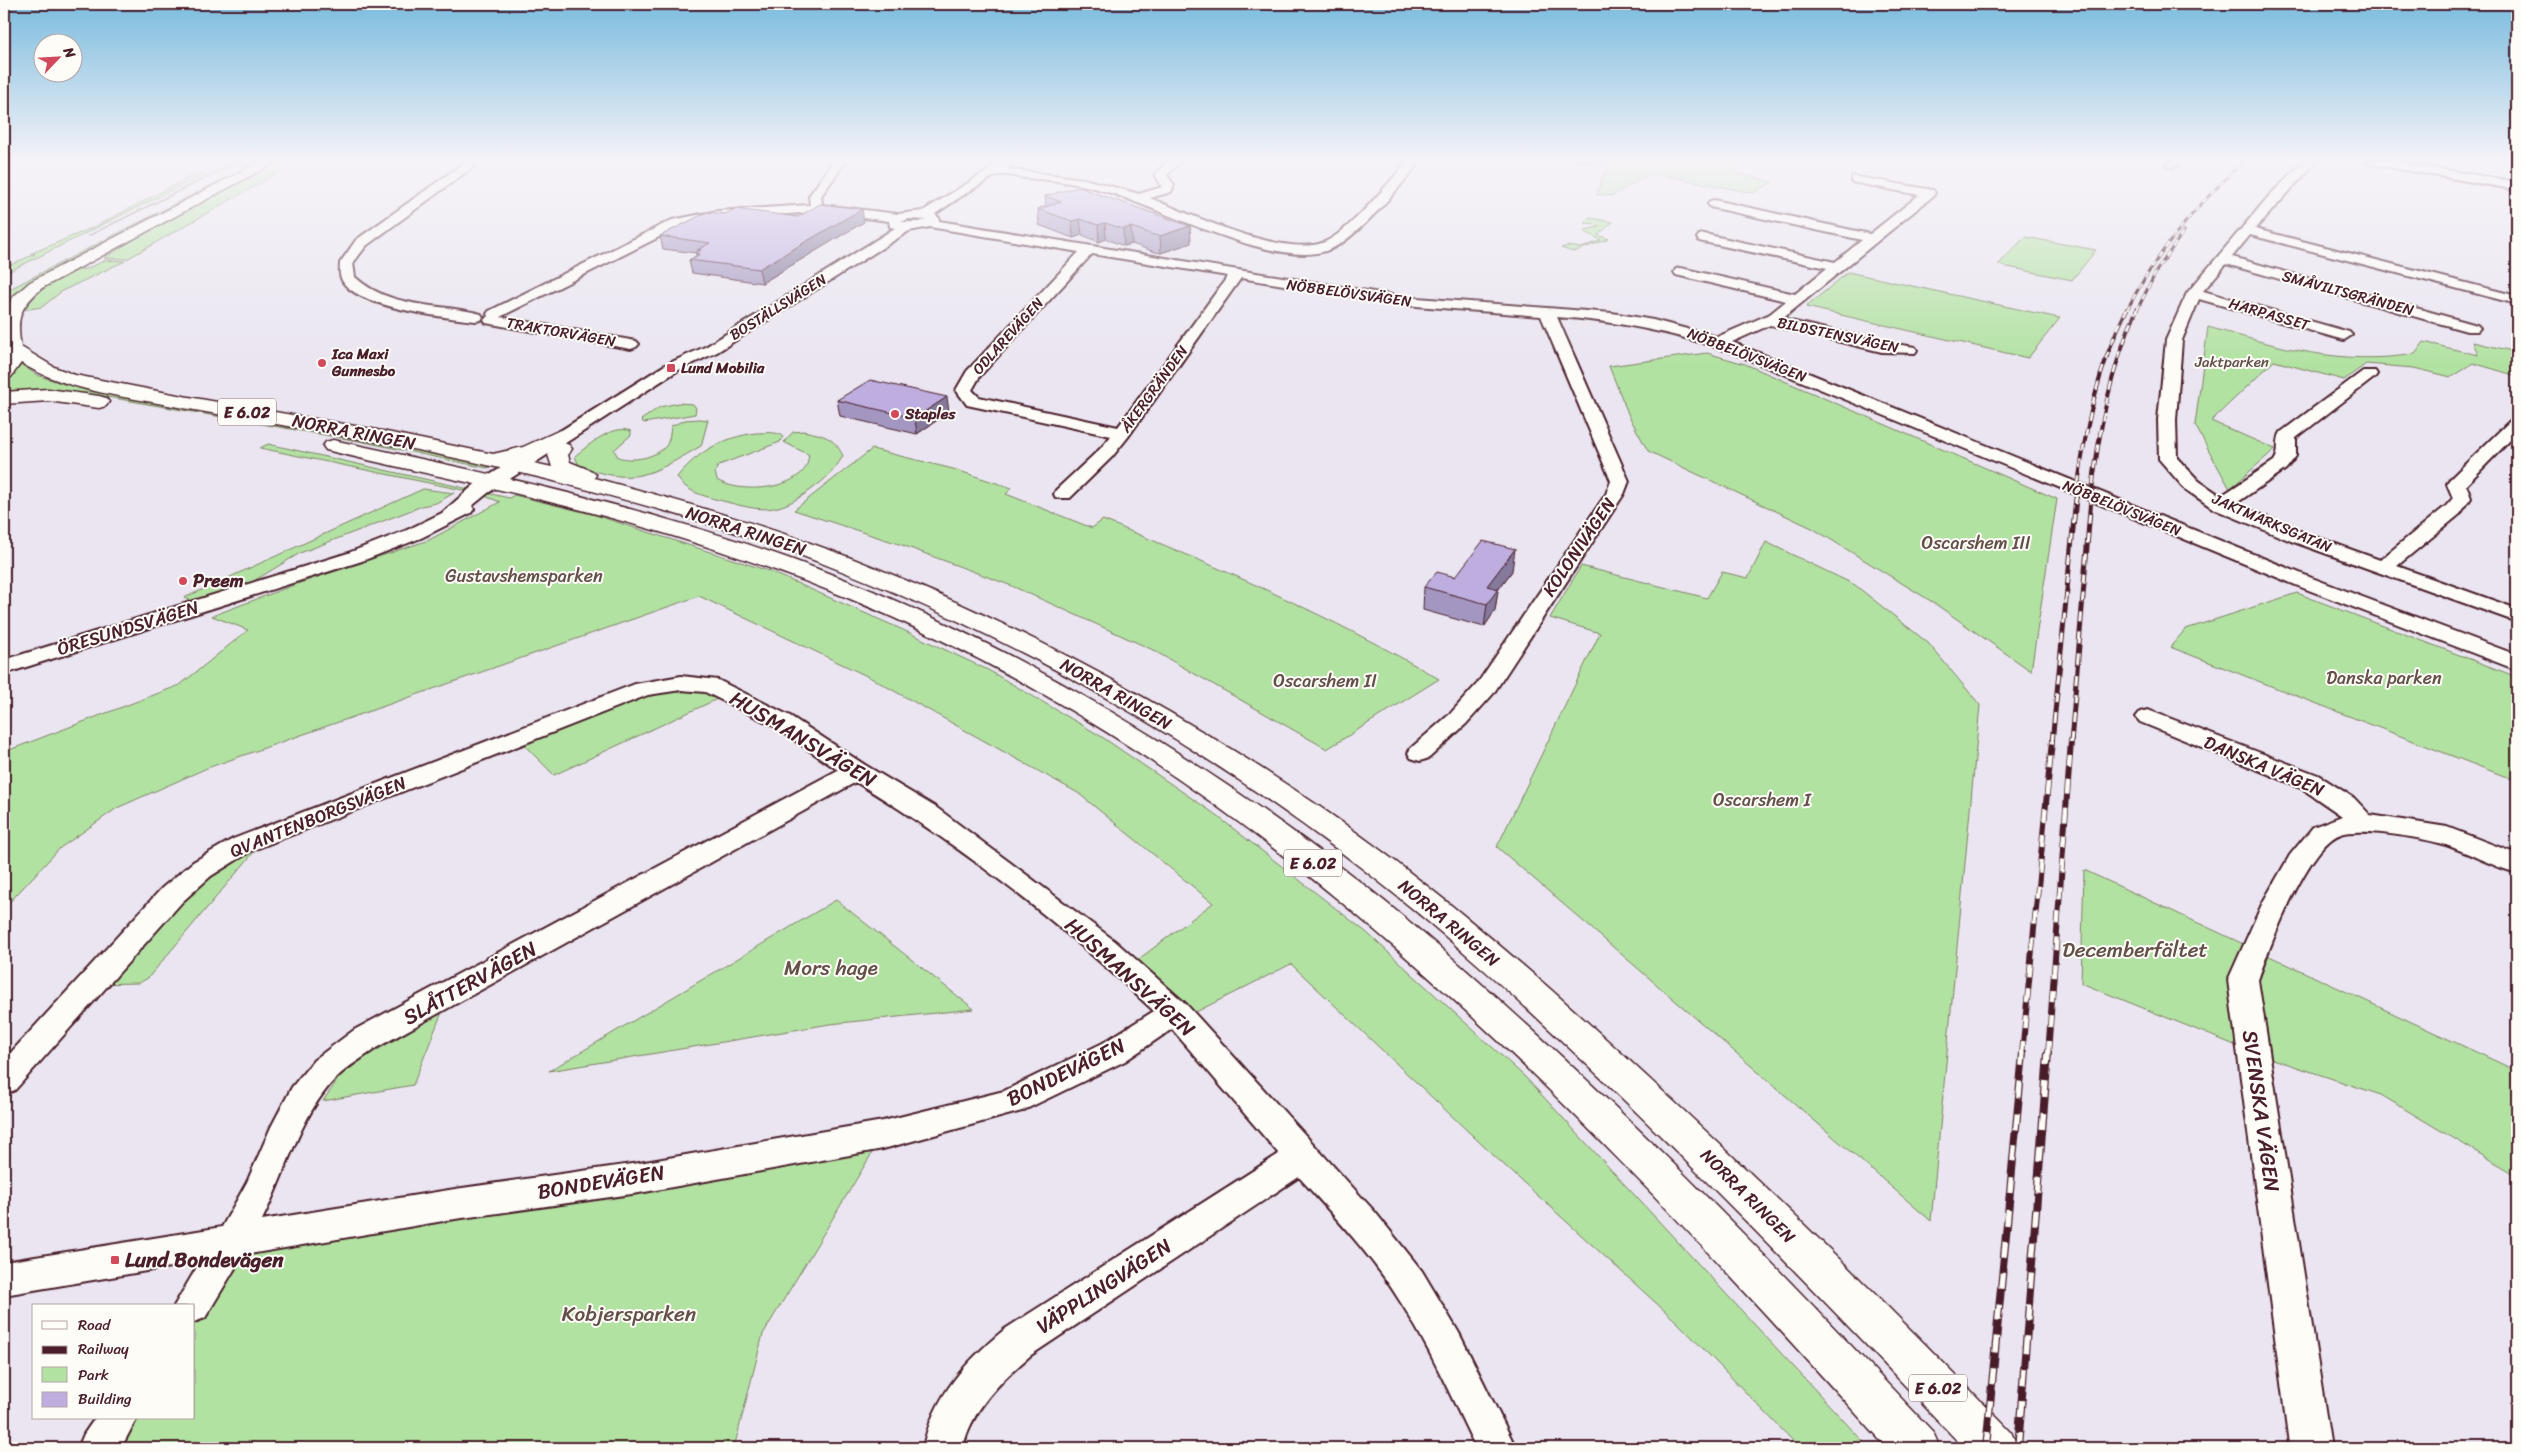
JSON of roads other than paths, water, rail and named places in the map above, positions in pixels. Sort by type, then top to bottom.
[{"type":"main road","points":[[22,278],[118,229]]},
{"type":"main road","points":[[4,373],[14,362],[15,355],[10,347],[8,327],[10,314],[19,300],[36,285],[143,229]]},
{"type":"main road","name":"NORRA RINGEN","points":[[10,347],[47,371],[84,382],[362,433],[488,459],[515,475],[748,553],[860,594],[990,656],[1094,714],[1183,769],[1279,836],[1396,928],[1531,1048],[1688,1203],[1917,1448]]},
{"type":"main road","name":"NORRA RINGEN","points":[[4,398],[54,396],[98,402],[220,423],[471,475],[515,475],[631,496],[771,537],[882,579],[953,609],[1076,671],[1217,752],[1315,818],[1431,906],[1567,1023],[1709,1158],[1833,1280],[1995,1448]]},
{"type":"main road","points":[[488,459],[525,453],[563,442]]},
{"type":"main road","points":[[563,442],[558,459],[564,468],[623,486],[631,496]]},
{"type":"street","name":"TRAKTORVÄGEN","points":[[381,229],[361,243],[346,260],[346,278],[355,288],[378,298],[401,304],[487,317],[631,344]]},
{"type":"street","name":"TRAKTORVÄGEN","points":[[487,317],[665,229]]},
{"type":"street","name":"BOSTÄLLSVÄGEN","points":[[515,475],[563,442],[686,371],[702,354],[893,229]]},
{"type":"street","name":"NÖBBELÖVSVÄGEN","points":[[977,229],[1088,251],[1411,302],[1634,320],[1674,328],[1720,342],[2304,582],[2517,663]]},
{"type":"street","points":[[1223,229],[1285,248],[1315,250],[1334,243],[1349,229]]},
{"type":"street","points":[[1828,229],[1871,238]]},
{"type":"street","points":[[1720,342],[1767,320],[1796,299],[1882,229]]},
{"type":"street","name":"JAKTMARKSGATAN","points":[[2250,229],[2194,293],[2174,340],[2166,420],[2168,459],[2192,485],[2221,505],[2298,537],[2517,616]]},
{"type":"street","points":[[2285,229],[2517,300]]},
{"type":"street","points":[[1704,238],[1836,266]]},
{"type":"street","name":"ODLAREVÄGEN","points":[[1088,251],[977,370],[964,390],[974,401],[1122,433]]},
{"type":"street","name":"SMÅVILTSGRÄNDEN","points":[[2224,259],[2472,328]]},
{"type":"street","points":[[1681,272],[1796,299]]},
{"type":"street","name":"ÅKERGRÄNDEN","points":[[1063,494],[1106,453],[1122,433],[1236,275]]},
{"type":"street","name":"HARPASSET","points":[[2194,293],[2344,335]]},
{"type":"street","name":"KOLONIVÄGEN","points":[[1420,753],[1458,719],[1485,689],[1615,494],[1620,481],[1547,312]]},
{"type":"street","name":"BILDSTENSVÄGEN","points":[[1767,320],[1882,347],[1909,350]]},
{"type":"street","points":[[2221,505],[2280,465],[2287,456],[2287,436],[2369,374]]},
{"type":"street","points":[[2382,568],[2453,510],[2462,498],[2456,484],[2517,424]]},
{"type":"street","name":"ÖRESUNDSVÄGEN","points":[[4,667],[356,557],[414,534],[449,516],[515,475]]},
{"type":"street","name":"HUSMANSVÄGEN","points":[[681,684],[710,685],[752,705],[807,736],[856,771],[928,814],[1105,948],[1175,1012],[1302,1157],[1363,1223],[1410,1283],[1446,1346],[1496,1448]]},
{"type":"street","name":"QVANTENBORGSVÄGEN","points":[[4,1081],[172,895],[202,869],[242,845],[630,694],[659,686],[681,684]]},
{"type":"street","name":"DANSKA VÄGEN","points":[[2148,717],[2309,781],[2345,804],[2362,822]]},
{"type":"street","name":"SLÅTTERVÄGEN","points":[[193,1304],[234,1241],[260,1190],[275,1151],[296,1109],[326,1068],[365,1039],[671,874],[856,771]]},
{"type":"street","points":[[2362,822],[2447,836],[2517,864]]},
{"type":"street","name":"SVENSKA VÄGEN","points":[[2311,1448],[2308,1444],[2242,980],[2254,950],[2287,884],[2313,843],[2330,828],[2362,822]]},
{"type":"street","name":"BONDEVÄGEN","points":[[4,1279],[455,1204],[639,1178],[883,1135],[1011,1102],[1114,1052],[1175,1012]]},
{"type":"street","name":"VÄPPLINGVÄGEN","points":[[944,1448],[945,1434],[964,1396],[1000,1356],[1012,1346],[1302,1157]]},
{"type":"street","points":[[98,1448],[117,1420]]},
{"type":"railway","points":[[2127,310],[2151,268],[2180,229]]},
{"type":"railway","points":[[2137,310],[2157,270],[2184,231]]},
{"type":"railway","points":[[2076,500],[2093,402],[2108,354],[2127,309]]},
{"type":"railway","points":[[2091,500],[2106,402],[2119,355],[2137,309]]},
{"type":"railway","points":[[2052,743],[2076,498]]},
{"type":"railway","points":[[2071,743],[2091,498]]},
{"type":"railway","points":[[2022,1054],[2052,741]]},
{"type":"railway","points":[[2048,1054],[2071,741]]},
{"type":"railway","points":[[1986,1448],[2023,1053]]},
{"type":"railway","points":[[2018,1448],[2048,1053]]},
{"type":"place","name":"Ica Maxi Gunnesbo","points":[[322,363]]},
{"type":"place","name":"Lund Mobilia","points":[[671,368]]},
{"type":"place","name":"Staples","points":[[895,414]]},
{"type":"place","name":"Preem","points":[[183,581]]},
{"type":"place","name":"Lund Bondevägen","points":[[115,1260]]},
{"type":"park label","name":"Jaktparken","points":[[2232,362]]},
{"type":"park label","name":"Oscarshem III","points":[[1976,543]]},
{"type":"park label","name":"Gustavshemsparken","points":[[524,576]]},
{"type":"park label","name":"Danska parken","points":[[2384,678]]},
{"type":"park label","name":"Oscarshem II","points":[[1325,681]]},
{"type":"park label","name":"Oscarshem I","points":[[1762,800]]},
{"type":"park label","name":"Decemberfältet","points":[[2135,950]]},
{"type":"park label","name":"Mors hage","points":[[831,968]]},
{"type":"park label","name":"Kobjersparken","points":[[629,1314]]}]
